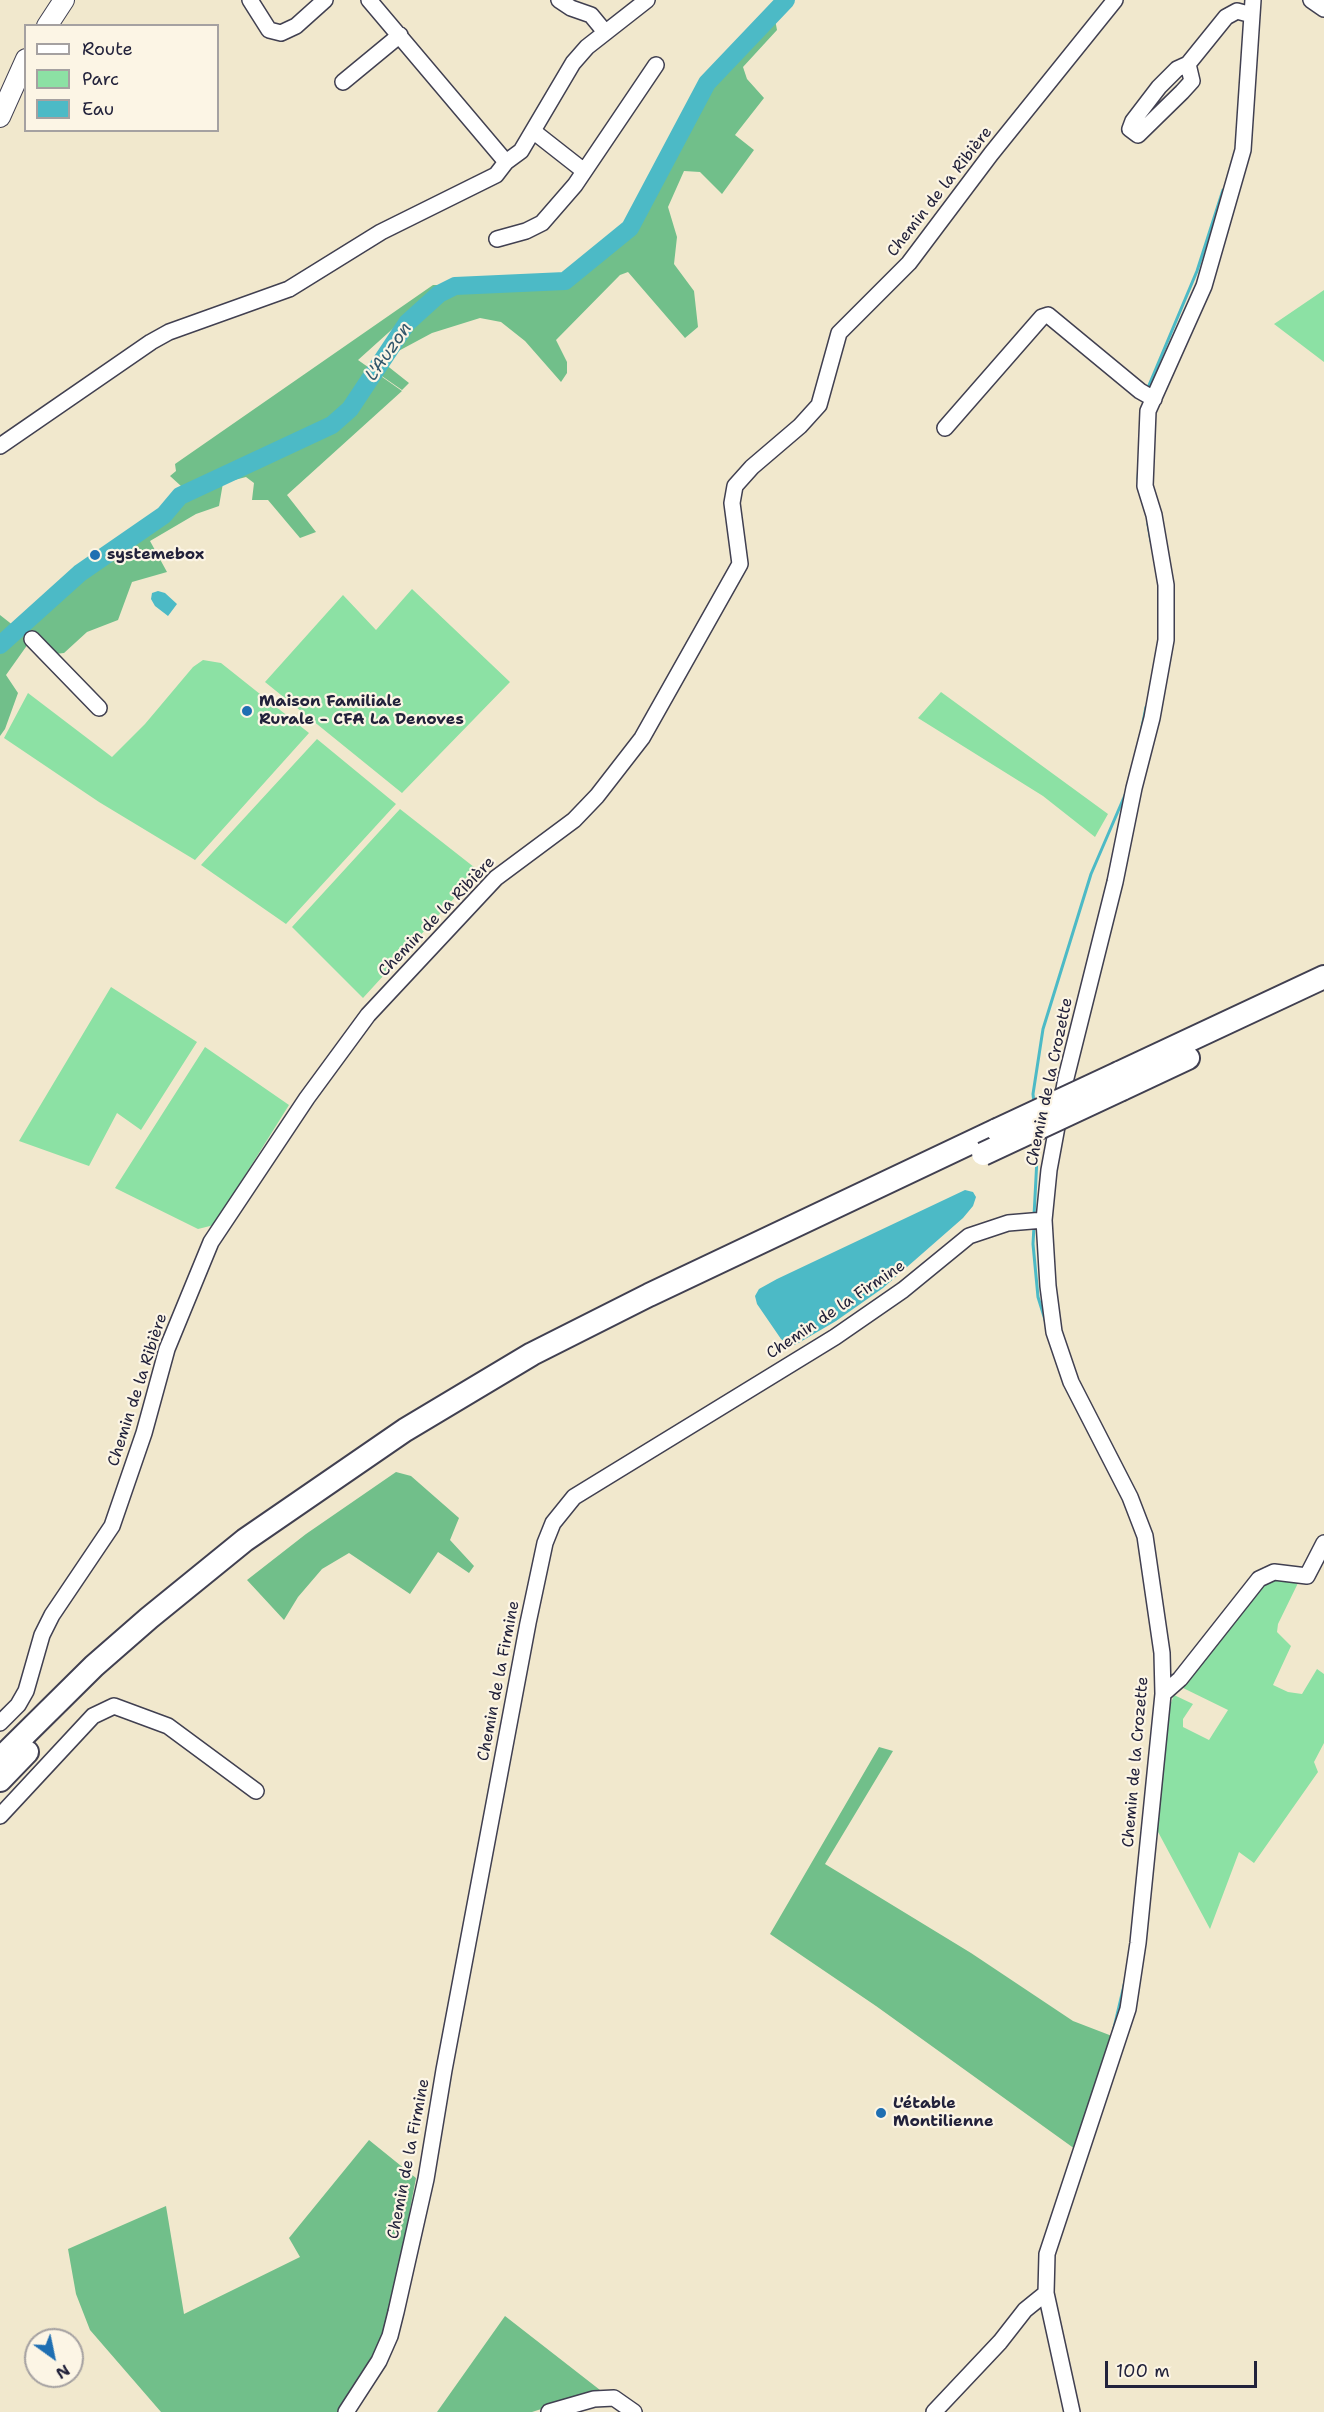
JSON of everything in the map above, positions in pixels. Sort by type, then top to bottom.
[{"type":"highway","points":[[0,1780],[110,1672],[254,1553],[338,1491],[458,1413],[539,1367],[656,1308],[983,1154],[1324,976]]},
{"type":"highway","points":[[0,1759],[94,1666],[245,1540],[405,1430],[532,1354],[659,1290],[997,1130],[1120,1081],[1324,993]]},
{"type":"main road","points":[[48,24],[64,0]]},
{"type":"main road","points":[[0,117],[24,63]]},
{"type":"street","points":[[250,0],[269,30],[281,33],[296,26],[326,0]]},
{"type":"street","points":[[369,0],[506,162]]},
{"type":"street","points":[[559,0],[571,8],[591,15],[605,32]]},
{"type":"street","points":[[0,446],[169,332],[289,289],[381,232],[496,175],[506,162],[520,151],[573,63],[587,47],[647,0]]},
{"type":"street","name":"Chemin de la Ribière","points":[[0,1723],[18,1705],[26,1691],[42,1635],[52,1615],[112,1526],[144,1434],[167,1349],[211,1242],[307,1098],[368,1015],[496,878],[574,820],[597,796],[642,738],[740,564],[732,503],[735,486],[752,467],[800,426],[819,405],[839,333],[909,263],[991,154],[1115,0]]},
{"type":"street","points":[[1311,0],[1324,9]]},
{"type":"street","points":[[1188,64],[1192,81],[1138,135],[1130,129],[1133,121],[1159,87],[1177,69],[1188,64],[1226,17],[1237,11],[1253,7]]},
{"type":"street","name":"Chemin de la Crozette","points":[[1072,2412],[1046,2293],[1047,2254],[1128,2009],[1138,1943],[1163,1694],[1162,1653],[1145,1536],[1130,1497],[1071,1382],[1054,1332],[1048,1286],[1044,1220],[1049,1170],[1066,1078],[1115,882],[1134,788],[1152,718],[1166,640],[1166,585],[1154,515],[1145,486],[1149,411],[1204,286],[1243,150],[1253,7]]},
{"type":"street","points":[[343,82],[400,35]]},
{"type":"street","points":[[497,238],[526,231],[542,223],[575,185],[656,65]]},
{"type":"street","points":[[533,131],[584,171]]},
{"type":"street","points":[[945,428],[1042,317],[1048,315],[1140,391],[1154,399]]},
{"type":"street","points":[[32,639],[99,708]]},
{"type":"street","name":"Chemin de la Firmine","points":[[346,2412],[379,2361],[390,2336],[396,2312],[426,2179],[444,2070],[528,1623],[544,1543],[553,1523],[574,1497],[843,1331],[903,1290],[969,1236],[1008,1223],[1044,1220]]},
{"type":"street","points":[[1163,1694],[1180,1679],[1259,1579],[1274,1572],[1307,1576],[1324,1544]]},
{"type":"street","points":[[0,1816],[93,1716],[114,1706],[168,1726],[256,1791]]},
{"type":"street","points":[[934,2412],[1000,2342],[1025,2310],[1046,2293]]},
{"type":"street","points":[[549,2412],[594,2399],[614,2398],[634,2412]]},
{"type":"green space","points":[[774,14],[777,30],[743,67],[747,79],[764,98],[735,135],[754,150],[722,194],[700,172],[684,171],[668,207],[677,237],[674,264],[694,291],[698,327],[685,338],[628,272],[620,275],[556,340],[567,362],[567,373],[561,382],[525,341],[501,322],[480,318],[432,333],[391,355],[385,364],[409,383],[402,390],[376,372],[408,324],[455,287],[569,282],[631,231],[709,84]]},
{"type":"green space","points":[[433,285],[446,285],[358,360],[402,391],[287,495],[316,532],[300,538],[268,500],[252,500],[254,483],[246,477],[223,483],[219,506],[196,514],[150,541],[167,572],[132,582],[118,620],[87,632],[64,653],[46,655],[28,644],[6,675],[18,693],[5,729],[0,736],[0,615],[14,626],[72,575],[162,516],[169,502],[180,495],[181,486],[170,476],[176,471],[175,464]]},
{"type":"green space","points":[[1324,290],[1324,362],[1274,324]]},
{"type":"green space","points":[[412,589],[510,682],[402,793],[265,682],[343,595],[376,630]]},
{"type":"green space","points":[[203,660],[221,663],[309,733],[195,860],[99,802],[4,738],[28,693],[112,757],[145,724],[193,667]]},
{"type":"green space","points":[[941,692],[1108,814],[1095,837],[1043,796],[918,718]]},
{"type":"green space","points":[[317,739],[396,804],[286,924],[201,865]]},
{"type":"green space","points":[[400,809],[479,871],[363,998],[292,927]]},
{"type":"green space","points":[[111,987],[197,1042],[141,1130],[117,1113],[89,1166],[19,1141]]},
{"type":"green space","points":[[205,1047],[289,1105],[214,1225],[198,1229],[115,1188]]},
{"type":"green space","points":[[396,1472],[411,1476],[459,1518],[450,1540],[474,1566],[469,1573],[438,1552],[410,1594],[349,1553],[322,1569],[298,1597],[284,1620],[247,1580],[306,1534]]},
{"type":"green space","points":[[1272,1574],[1299,1581],[1278,1624],[1277,1632],[1291,1646],[1273,1685],[1288,1692],[1302,1694],[1317,1669],[1324,1674],[1324,1743],[1314,1762],[1318,1772],[1254,1863],[1239,1852],[1210,1929],[1157,1830],[1167,1713],[1174,1695],[1193,1704],[1183,1719],[1183,1727],[1209,1740],[1228,1710],[1181,1687]]},
{"type":"green space","points":[[879,1747],[893,1751],[825,1864],[971,1953],[1073,2021],[1112,2036],[1075,2149],[876,2006],[770,1934]]},
{"type":"green space","points":[[369,2140],[416,2178],[393,2298],[376,2356],[338,2412],[161,2412],[90,2330],[76,2294],[68,2249],[166,2206],[184,2314],[300,2257],[289,2238]]},
{"type":"green space","points":[[505,2316],[600,2390],[532,2412],[437,2412]]},
{"type":"water","points":[[158,591],[165,593],[177,604],[168,616],[155,606],[151,599],[152,593]]},
{"type":"water","points":[[965,1190],[973,1192],[976,1197],[973,1206],[963,1218],[883,1288],[836,1321],[795,1345],[788,1344],[781,1339],[757,1304],[755,1296],[759,1289],[777,1279]]},
{"type":"waterway","name":"L'Auzon","points":[[0,645],[80,573],[164,515],[180,496],[332,425],[350,409],[407,323],[439,294],[455,286],[565,281],[630,228],[707,83],[786,0]]},
{"type":"waterway","points":[[1147,390],[1197,271],[1223,190]]},
{"type":"waterway","points":[[1138,479],[1139,465]]},
{"type":"waterway","points":[[1148,524],[1151,541]]},
{"type":"waterway","points":[[1142,727],[1146,707]]},
{"type":"waterway","points":[[1034,1103],[1033,1094],[1043,1029],[1091,874],[1125,795]]},
{"type":"waterway","points":[[1034,1216],[1038,1139]]},
{"type":"waterway","points":[[1034,1226],[1033,1244],[1038,1297],[1046,1323]]},
{"type":"waterway","points":[[1113,2032],[1125,1981]]},
{"type":"place","name":"systemebox","points":[[95,555]]},
{"type":"place","name":"Maison Familiale Rurale - CFA La Denoves","points":[[247,711]]},
{"type":"place","name":"L'étable Montilienne","points":[[881,2113]]}]
